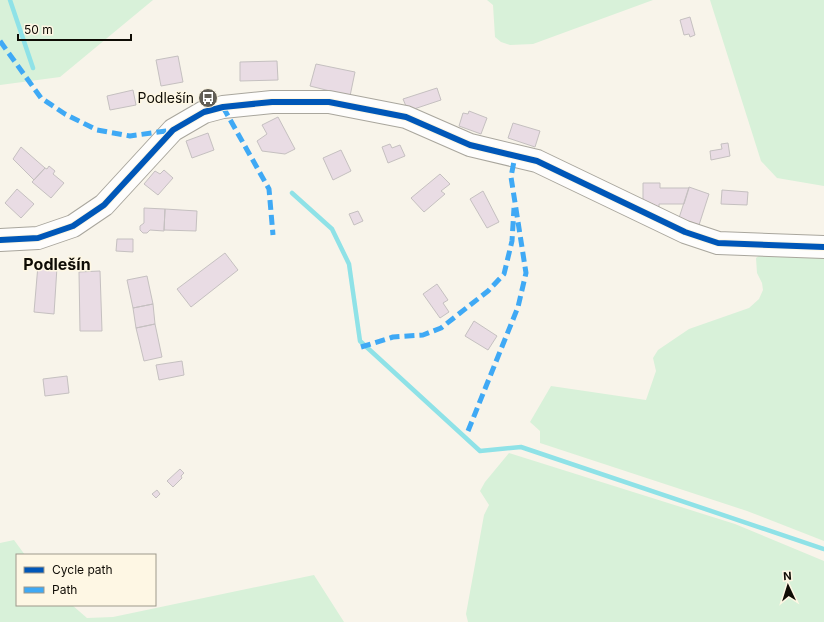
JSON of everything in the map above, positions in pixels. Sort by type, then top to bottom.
[{"type":"street","points":[[0,240],[38,238],[73,226],[104,205],[173,130],[204,112],[223,107],[272,102],[329,102],[406,117],[470,145],[537,161],[685,232],[718,243],[824,247]]},
{"type":"green space","points":[[0,0],[153,0],[60,77],[0,85]]},
{"type":"green space","points":[[487,0],[653,0],[533,44],[510,45],[501,42],[495,37],[493,5]]},
{"type":"green space","points":[[710,0],[824,0],[824,186],[777,178],[761,161]]},
{"type":"green space","points":[[760,255],[824,256],[824,541],[747,511],[540,443],[540,431],[530,422],[551,386],[646,400],[656,371],[653,358],[658,350],[689,329],[749,308],[759,299],[763,290],[762,283],[757,273],[756,258]]},
{"type":"green space","points":[[509,453],[735,524],[824,561],[824,622],[468,622],[466,614],[484,515],[489,505],[480,491],[485,482]]},
{"type":"green space","points":[[14,540],[24,554],[16,554],[16,606],[73,606],[87,618],[113,617],[314,575],[344,622],[0,622],[0,543]]},
{"type":"building","points":[[690,17],[695,35],[690,37],[689,34],[684,35],[680,20]]},
{"type":"building","points":[[178,56],[183,82],[161,86],[156,60]]},
{"type":"building","points":[[277,61],[278,80],[240,81],[240,62]]},
{"type":"building","points":[[316,64],[355,72],[350,96],[310,86]]},
{"type":"building","points":[[437,88],[441,100],[408,111],[403,99]]},
{"type":"building","points":[[133,90],[136,105],[110,110],[107,96]]},
{"type":"building","points":[[469,111],[487,118],[481,134],[459,126],[463,113],[468,114]]},
{"type":"building","points":[[278,117],[295,149],[285,154],[262,151],[257,141],[267,134],[262,125]]},
{"type":"building","points":[[513,123],[540,131],[535,147],[508,138]]},
{"type":"building","points":[[208,133],[214,150],[192,158],[186,141]]},
{"type":"building","points":[[728,143],[730,156],[711,160],[710,151],[722,149],[721,144]]},
{"type":"building","points":[[390,144],[392,148],[400,145],[405,156],[388,163],[382,147]]},
{"type":"building","points":[[21,147],[45,168],[34,180],[13,159]]},
{"type":"building","points":[[341,150],[351,171],[333,180],[323,158]]},
{"type":"building","points":[[49,166],[55,171],[53,174],[64,183],[51,198],[32,182],[45,168],[47,169]]},
{"type":"building","points":[[164,170],[173,178],[158,195],[144,184],[155,171],[160,174]]},
{"type":"building","points":[[440,174],[450,184],[441,191],[445,194],[424,212],[411,198]]},
{"type":"building","points":[[643,183],[660,183],[660,188],[689,188],[684,204],[659,204],[659,207],[653,207],[653,204],[643,204]]},
{"type":"building","points":[[689,187],[709,194],[699,225],[679,218]]},
{"type":"building","points":[[17,189],[34,204],[21,218],[5,203]]},
{"type":"building","points":[[722,190],[748,192],[747,205],[721,204]]},
{"type":"building","points":[[483,191],[499,222],[487,228],[470,199]]},
{"type":"building","points":[[144,208],[165,209],[164,231],[150,230],[147,233],[143,233],[140,230],[140,226],[144,223]]},
{"type":"building","points":[[165,209],[197,211],[196,231],[164,230]]},
{"type":"building","points":[[358,211],[363,221],[354,225],[349,214]]},
{"type":"building","points":[[117,239],[133,239],[133,252],[116,251]]},
{"type":"building","points":[[225,253],[238,270],[191,307],[177,289]]},
{"type":"building","points":[[38,265],[57,267],[54,314],[34,312]]},
{"type":"building","points":[[100,271],[102,331],[80,331],[79,272]]},
{"type":"building","points":[[147,276],[153,304],[133,308],[127,280]]},
{"type":"building","points":[[437,284],[448,300],[443,303],[449,312],[440,318],[423,294]]},
{"type":"building","points":[[153,304],[155,324],[136,328],[133,308]]},
{"type":"building","points":[[474,321],[497,336],[488,350],[465,336]]},
{"type":"building","points":[[155,324],[162,357],[144,361],[136,328]]},
{"type":"building","points":[[182,361],[184,375],[159,380],[156,365]]},
{"type":"building","points":[[67,376],[69,393],[45,396],[43,379]]},
{"type":"building","points":[[180,469],[184,473],[181,476],[182,478],[173,487],[167,481]]},
{"type":"building","points":[[157,490],[160,494],[156,498],[152,494]]},
{"type":"waterway","points":[[10,0],[33,68]]},
{"type":"waterway","points":[[292,193],[332,229],[349,264],[360,341],[480,451],[521,447],[824,549]]},
{"type":"marked path","points":[[0,41],[41,98],[65,114],[97,130],[130,136],[173,130]]},
{"type":"marked path","points":[[223,107],[269,189],[273,235]]},
{"type":"marked path","points":[[468,431],[518,307],[526,273],[511,177],[515,156]]},
{"type":"marked path","points":[[361,347],[393,337],[423,335],[441,328],[488,291],[504,274],[512,241],[514,208]]},
{"type":"cycle path","points":[[0,240],[38,238],[73,226],[104,205],[173,130],[204,112],[223,107],[272,102],[329,102],[406,117],[470,145],[537,161],[685,232],[718,243],[824,247]]},
{"type":"place","name":"Podlešín","points":[[208,98]]},
{"type":"district","name":"Podlešín","points":[[57,264]]}]
